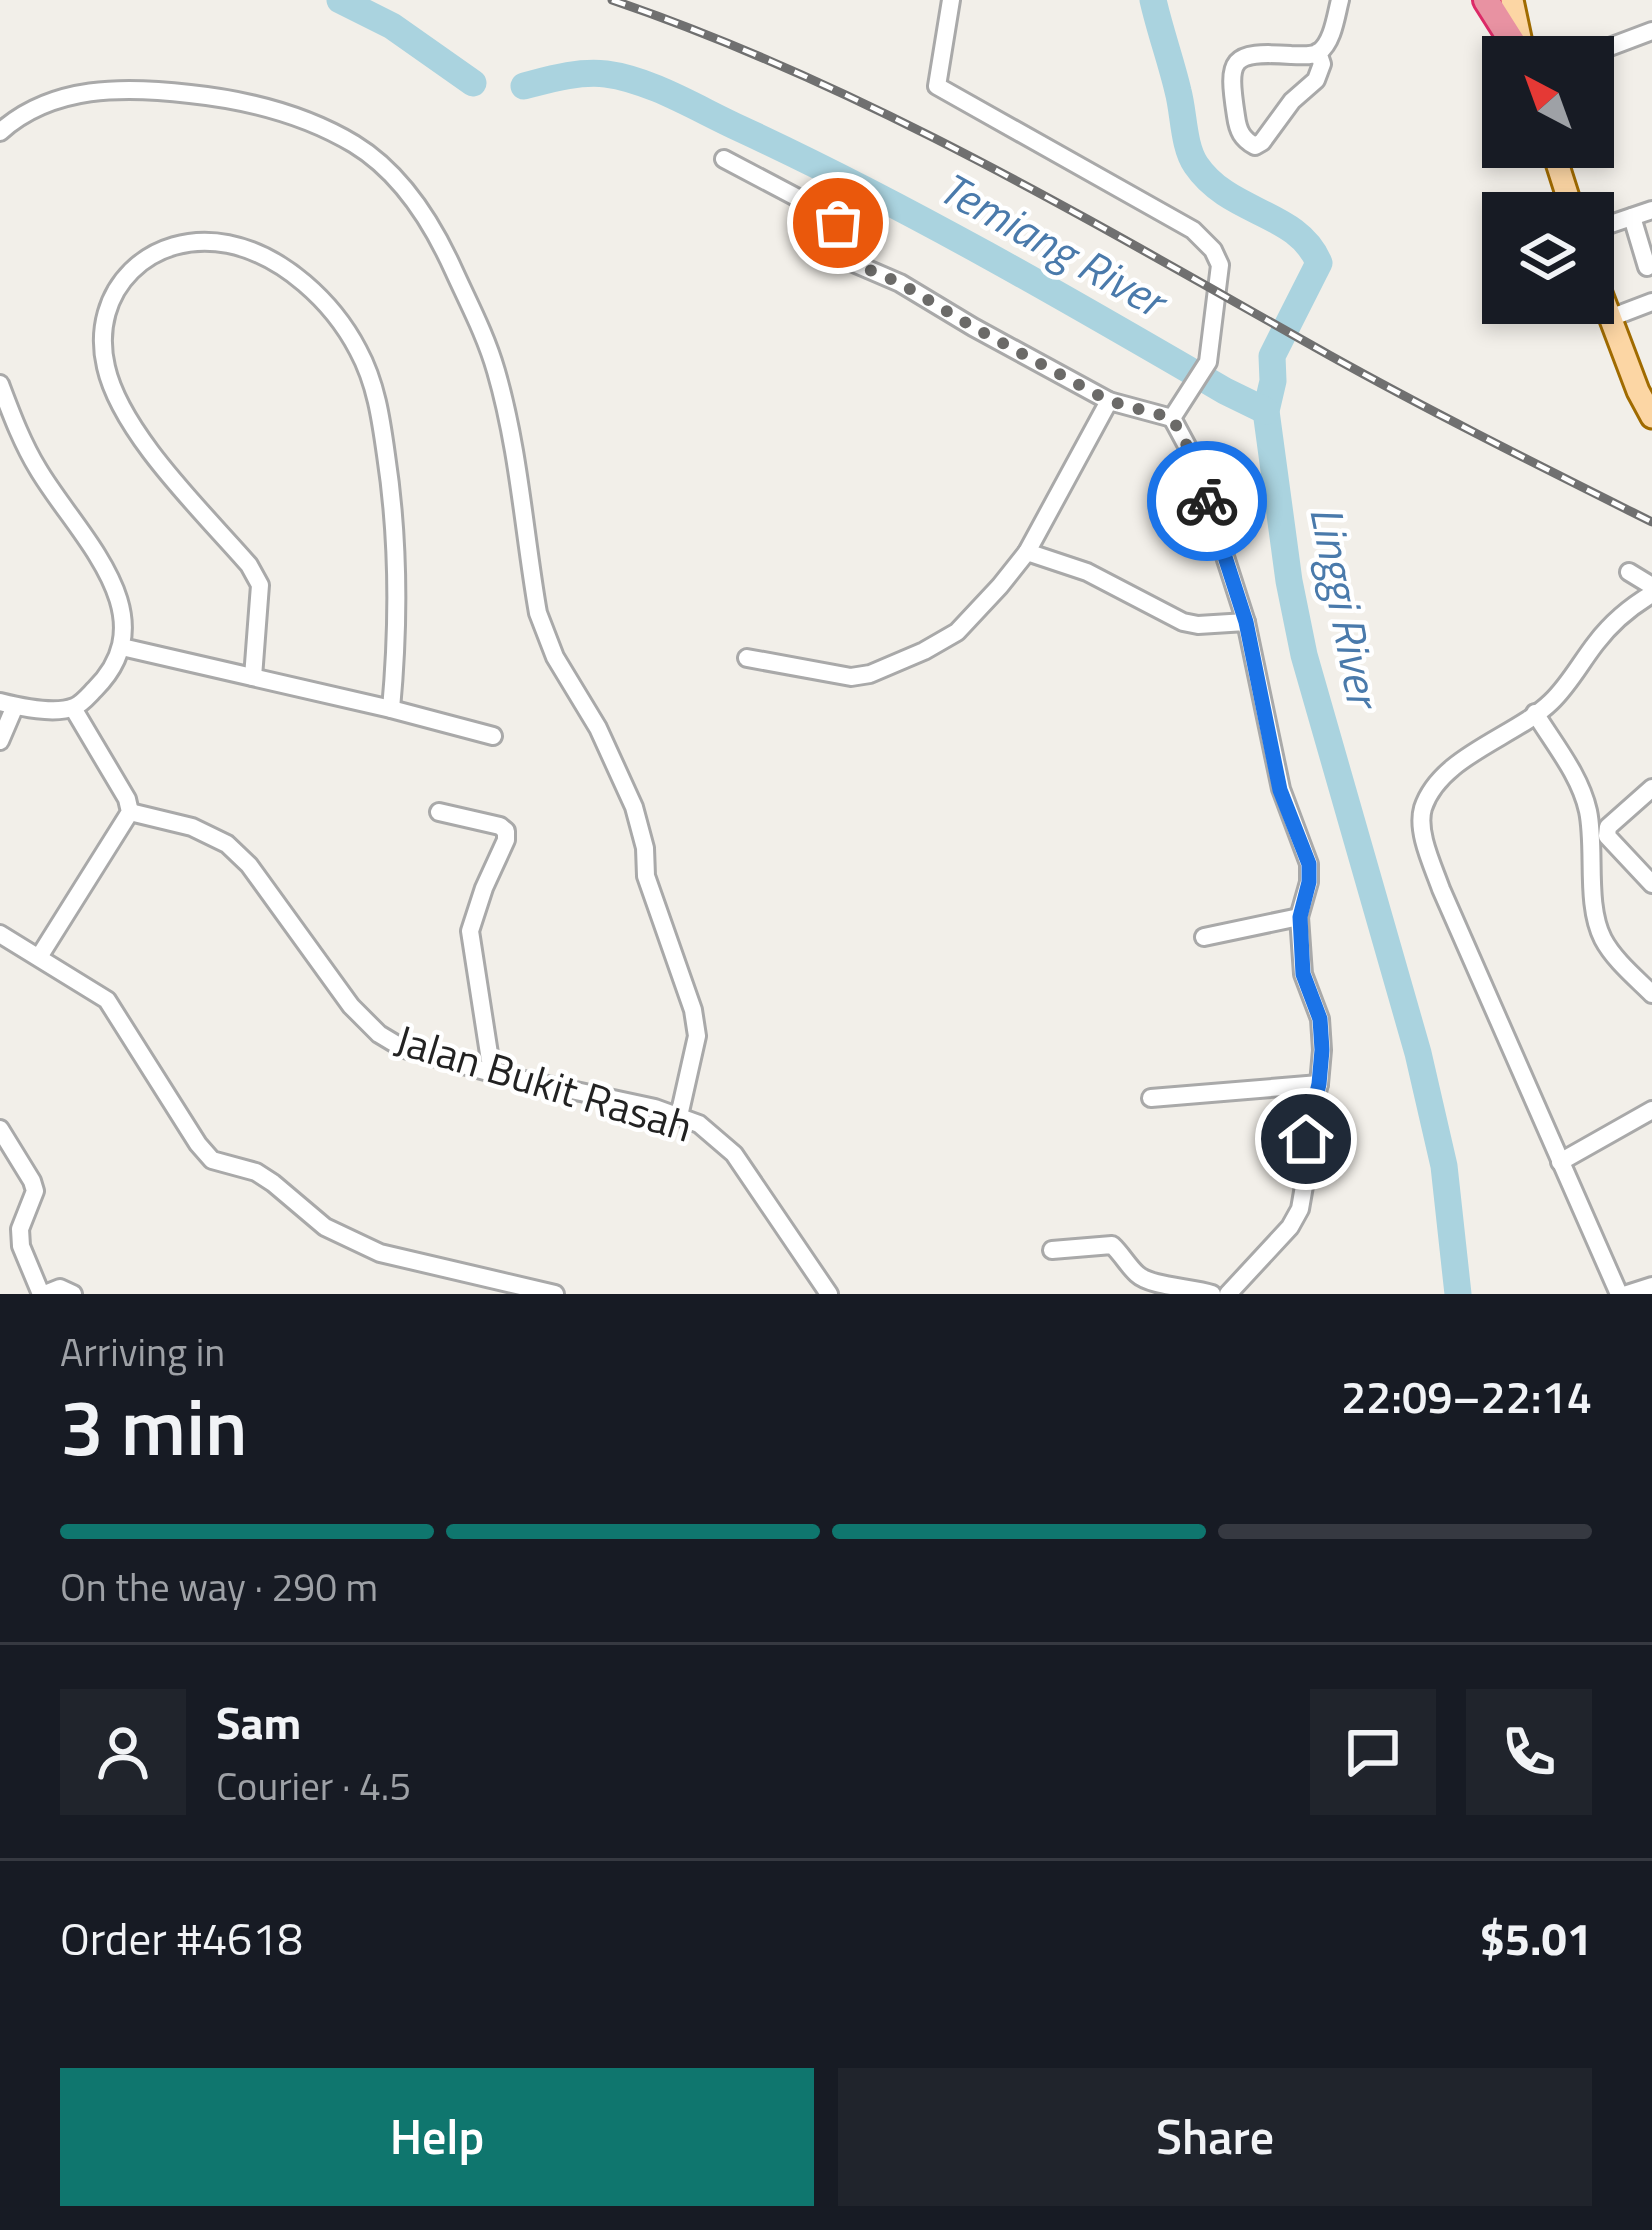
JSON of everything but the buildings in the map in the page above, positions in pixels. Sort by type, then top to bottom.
[{"type":"highway","points":[[1486,0],[1509,36]]},
{"type":"main road","points":[[1512,0],[1519,36]]},
{"type":"main road","points":[[1613,324],[1650,408]]},
{"type":"street","points":[[951,0],[938,86],[1192,230],[1213,250],[1220,266],[1208,362],[1172,418]]},
{"type":"street","points":[[1318,52],[1322,64],[1316,80],[1292,101],[1262,142],[1250,144],[1238,128],[1231,83],[1234,66],[1256,53],[1306,56],[1318,52],[1329,37],[1340,0]]},
{"type":"street","points":[[1614,45],[1652,31]]},
{"type":"street","points":[[0,132],[35,107],[98,92],[150,89],[263,105],[355,144],[389,174],[429,221],[498,377],[545,635],[634,807],[645,848],[646,876],[693,1010],[697,1036],[679,1116]]},
{"type":"street","points":[[724,159],[832,216],[840,230],[838,244],[851,262],[900,283],[1109,401],[1172,418],[1193,457],[1246,622],[1280,790],[1309,864],[1300,917],[1303,974],[1320,1019],[1322,1050],[1306,1139],[1300,1209],[1290,1227],[1228,1294]]},
{"type":"street","points":[[1614,223],[1652,210]]},
{"type":"street","points":[[1632,217],[1647,268]]},
{"type":"street","points":[[253,677],[260,585],[131,422],[105,365],[103,336],[116,290],[134,267],[160,251],[193,242],[229,244],[267,259],[304,283],[337,316],[360,352],[379,404],[391,483],[398,583],[391,709]]},
{"type":"street","points":[[1614,316],[1652,302]]},
{"type":"street","points":[[0,384],[39,471],[117,590],[123,614],[122,647],[104,680],[73,708],[7,704],[0,741]]},
{"type":"street","points":[[747,658],[851,677],[870,674],[957,632],[1027,552],[1109,401]]},
{"type":"street","points":[[1027,552],[1087,572],[1183,622],[1246,622]]},
{"type":"street","points":[[1629,572],[1652,590],[1598,640],[1550,704],[1442,778],[1421,814],[1441,889],[1623,1294],[1652,1286]]},
{"type":"street","points":[[122,647],[493,736]]},
{"type":"street","points":[[39,957],[130,812],[128,799],[73,708]]},
{"type":"street","points":[[1535,713],[1580,785],[1588,813],[1601,937],[1652,994]]},
{"type":"street","points":[[1652,788],[1606,831],[1652,884]]},
{"type":"street","name":"Jalan Bukit Rasah","points":[[130,812],[192,827],[227,844],[249,865],[351,1006],[379,1034],[404,1049],[655,1108],[699,1124],[734,1154],[829,1294]]},
{"type":"street","points":[[439,812],[500,826],[507,835],[470,932],[492,1073]]},
{"type":"street","points":[[1204,937],[1300,917]]},
{"type":"street","points":[[0,934],[107,1000],[212,1160],[256,1172],[326,1227],[380,1252],[555,1294]]},
{"type":"street","points":[[1151,1098],[1319,1084]]},
{"type":"street","points":[[1560,1162],[1652,1110]]},
{"type":"street","points":[[0,1129],[35,1191],[20,1229],[21,1246],[43,1294],[60,1288],[73,1294]]},
{"type":"street","points":[[1052,1250],[1112,1244],[1149,1282],[1212,1294]]},
{"type":"street","points":[[0,1251],[21,1246]]},
{"type":"waterway","name":"Temiang River","points":[[340,0],[392,26],[473,83]]},
{"type":"waterway","name":"Linggi River","points":[[1153,0],[1196,165],[1227,194],[1296,233],[1319,263],[1272,356],[1273,381],[1266,411],[1304,655],[1418,1053],[1444,1166],[1458,1294]]},
{"type":"waterway","name":"Temiang River","points":[[524,86],[596,73],[658,89],[925,221],[1266,411]]},
{"type":"railway","points":[[612,0],[799,73],[979,161],[1409,398],[1652,522]]},
{"type":"way so far","points":[[838,223],[838,244],[851,262],[900,283],[1109,401],[1172,418],[1193,457],[1207,501]]},
{"type":"route","points":[[1207,501],[1246,622],[1280,790],[1309,864],[1300,917],[1303,974],[1320,1019],[1322,1050],[1306,1139]]}]
